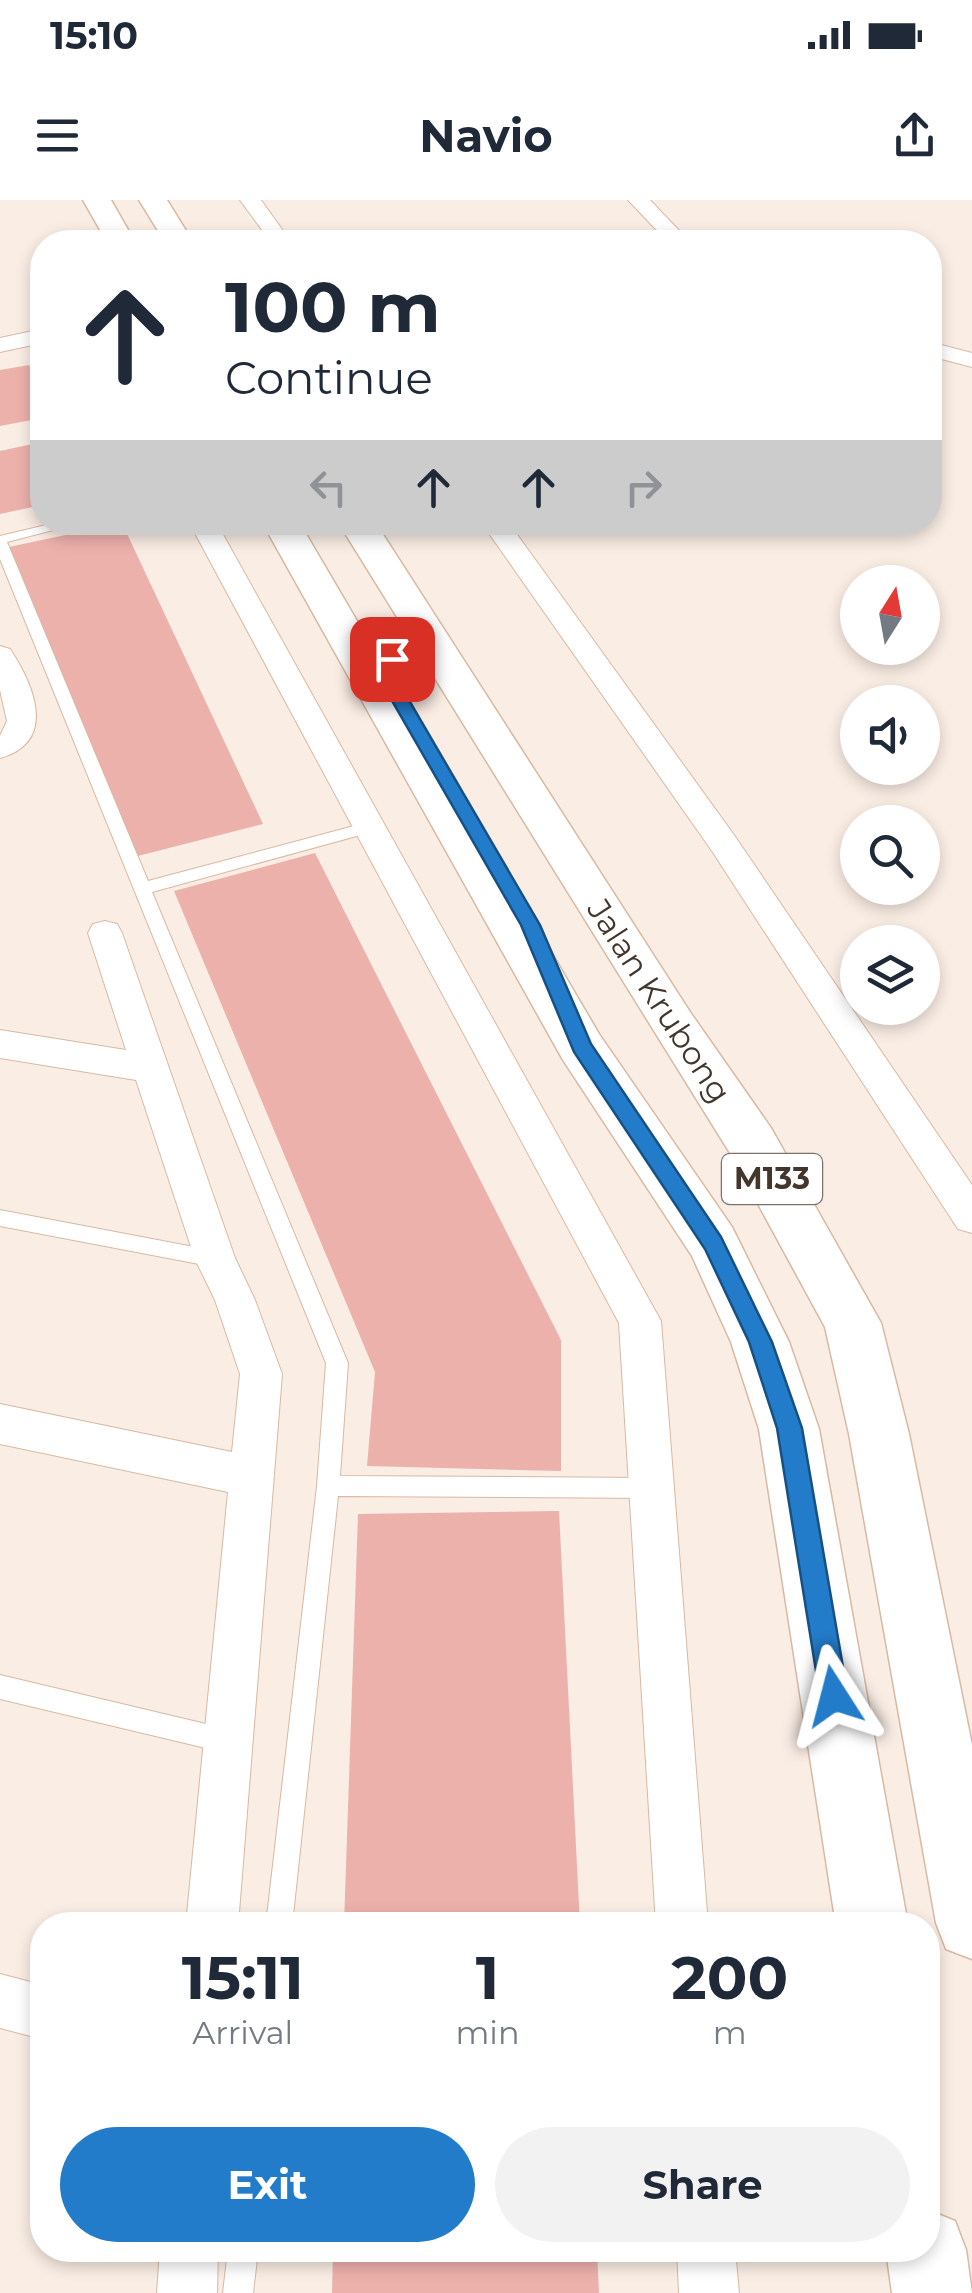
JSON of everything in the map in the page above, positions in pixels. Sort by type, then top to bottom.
[{"type":"main road","points":[[97,200],[114,230]]},
{"type":"main road","points":[[152,200],[171,230]]},
{"type":"main road","name":"M133","points":[[287,535],[582,1047],[713,1243],[760,1342],[790,1428],[870,1912]]},
{"type":"main road","name":"Jalan Krubong","points":[[364,535],[673,1025],[752,1143],[853,1323],[879,1434],[972,1923]]},
{"type":"main road","points":[[582,1047],[531,925],[387,678],[386,666],[392,659],[409,660],[422,674],[566,916],[673,1025]]},
{"type":"main road","points":[[928,2262],[933,2293]]},
{"type":"street","points":[[250,200],[272,230]]},
{"type":"street","points":[[638,200],[667,230]]},
{"type":"street","points":[[0,346],[30,339]]},
{"type":"street","points":[[942,353],[972,360]]},
{"type":"street","points":[[209,535],[640,1321],[681,1912]]},
{"type":"street","points":[[503,535],[723,843],[972,1217]]},
{"type":"street","points":[[0,655],[24,719],[22,731],[10,745],[0,748]]},
{"type":"street","points":[[105,934],[215,1259],[236,1300],[261,1374],[213,1912]]},
{"type":"street","points":[[0,1044],[151,1068]]},
{"type":"street","points":[[0,1424],[250,1476]]},
{"type":"street","points":[[0,2000],[30,2009]]},
{"type":"street","points":[[186,2293],[188,2262]]},
{"type":"street","points":[[707,2262],[709,2293]]},
{"type":"lane","points":[[30,534],[0,541],[337,1364],[328,1486],[280,1912]]},
{"type":"lane","points":[[140,889],[370,828]]},
{"type":"lane","points":[[0,1218],[215,1259]]},
{"type":"lane","points":[[328,1486],[651,1488]]},
{"type":"lane","points":[[0,1687],[230,1742]]},
{"type":"lane","points":[[238,2293],[242,2262]]},
{"type":"building","points":[[29,365],[30,420],[0,426],[0,370]]},
{"type":"building","points":[[30,445],[30,508],[0,514],[0,451]]},
{"type":"building","points":[[66,535],[128,535],[263,824],[130,858],[9,547]]},
{"type":"building","points":[[315,853],[561,1340],[561,1471],[367,1466],[375,1372],[174,891]]},
{"type":"building","points":[[559,1511],[579,1912],[344,1912],[358,1514]]},
{"type":"building","points":[[333,2262],[598,2262],[599,2293],[332,2293]]},
{"type":"route","points":[[392,659],[386,666],[387,678],[531,925],[582,1047],[713,1243],[760,1342],[790,1428],[834,1696]]}]
